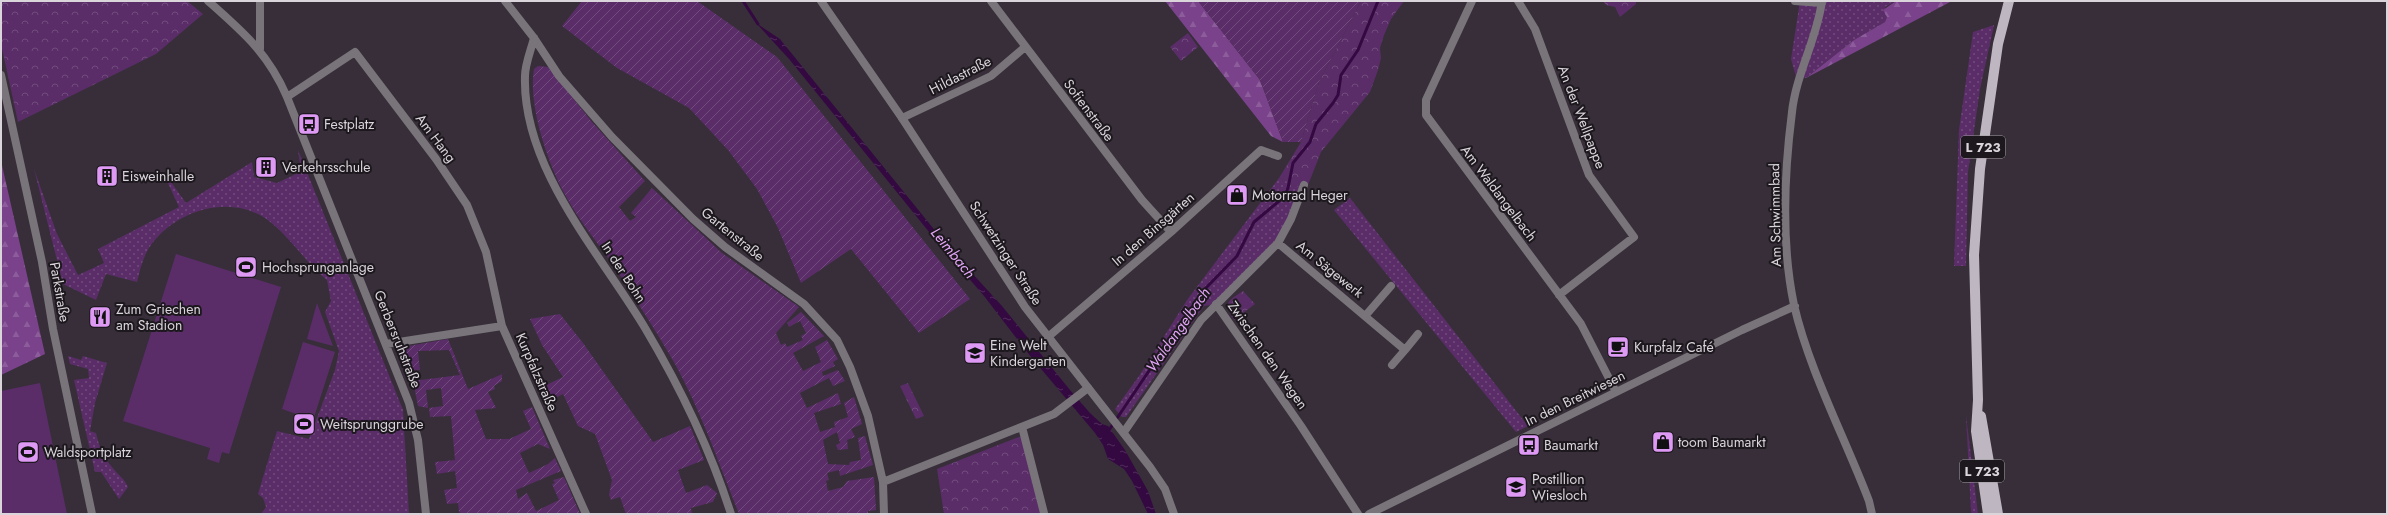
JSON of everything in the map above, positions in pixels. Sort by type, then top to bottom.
[{"type":"main road","name":"L 723","points":[[1987,513],[1976,431],[1978,400],[1974,255],[1980,169],[1998,44],[2009,1]]},
{"type":"main road","name":"L 723","points":[[1978,400],[1998,514]]},
{"type":"street","name":"Gerbersruhstraße","points":[[208,1],[260,49],[276,72],[287,97],[409,403],[416,433],[426,514]]},
{"type":"street","points":[[260,1],[260,49]]},
{"type":"street","name":"Gartenstraße","points":[[505,1],[534,38],[559,76],[612,137],[687,214],[725,247],[804,304],[836,340],[850,367],[868,416],[883,482],[884,514]]},
{"type":"street","name":"Schwetzinger Straße","points":[[821,1],[902,118],[1025,307],[1122,430],[1164,489],[1174,514]]},
{"type":"street","name":"Sofienstraße","points":[[991,1],[1142,200],[1170,232]]},
{"type":"street","name":"Am Waldangelbach","points":[[1472,1],[1426,100],[1426,116],[1586,331],[1616,392]]},
{"type":"street","name":"An der Wellpappe","points":[[1518,1],[1535,29],[1589,175],[1634,237],[1559,295]]},
{"type":"street","points":[[1795,1],[1822,2]]},
{"type":"street","name":"Am Schwimmbad","points":[[1822,2],[1817,25],[1798,81],[1792,110],[1787,157],[1786,237],[1788,271],[1795,306],[1812,360],[1869,501],[1872,514]]},
{"type":"street","name":"In der Bohn","points":[[534,38],[524,75],[530,126],[554,186],[638,316],[682,392],[720,478],[730,514]]},
{"type":"street","name":"Hildastraße","points":[[902,118],[991,76],[1025,47]]},
{"type":"street","name":"Am Hang","points":[[287,97],[355,52],[436,158],[467,205],[486,252],[502,326]]},
{"type":"street","name":"Parkstraße","points":[[1,75],[42,262],[54,334],[92,514]]},
{"type":"street","name":"In den Binsgärten","points":[[1048,337],[1170,232],[1261,150],[1278,156]]},
{"type":"street","name":"Am Sägewerk","points":[[1216,304],[1278,242],[1291,219],[1304,185]]},
{"type":"street","name":"Am Sägewerk","points":[[1278,242],[1366,315],[1405,350]]},
{"type":"street","name":"Am Sägewerk","points":[[1366,315],[1391,286]]},
{"type":"street","name":"Zwischen den Wegen","points":[[1122,430],[1201,320],[1216,304],[1301,426],[1358,514]]},
{"type":"street","name":"In den Breitwiesen","points":[[1369,514],[1754,324],[1795,306]]},
{"type":"street","name":"Kurpfalzstraße","points":[[386,344],[502,326],[586,514]]},
{"type":"street","points":[[1392,365],[1418,334]]},
{"type":"street","points":[[883,482],[1022,427],[1063,408],[1088,388]]},
{"type":"street","points":[[1022,427],[1044,513]]},
{"type":"green space","points":[[1,1],[187,1],[203,14],[156,54],[18,122],[1,44]]},
{"type":"green space","points":[[582,1],[697,1],[777,57],[970,299],[919,333],[851,249],[801,283],[778,228],[757,189],[728,150],[689,108],[617,68],[562,26]]},
{"type":"green space","points":[[1165,1],[1198,1],[1260,80],[1283,142],[1271,136]]},
{"type":"green space","points":[[1198,1],[1361,1],[1319,82],[1301,142],[1283,142],[1260,80]]},
{"type":"green space","points":[[1361,1],[1404,1],[1391,19],[1384,35],[1380,48],[1381,58],[1370,92],[1321,152],[1306,190],[1279,178],[1301,142],[1319,82]]},
{"type":"green space","points":[[1603,1],[1636,1],[1636,4],[1620,17],[1615,7],[1606,5]]},
{"type":"green space","points":[[1800,1],[1896,1],[1885,7],[1887,17],[1885,22],[1854,40],[1806,78],[1796,77],[1791,59]]},
{"type":"green space","points":[[1896,1],[1952,1],[1806,78],[1854,40],[1885,22],[1887,17],[1883,10]]},
{"type":"green space","points":[[1994,25],[1980,89],[1968,172],[1966,266],[1954,266],[1959,130],[1973,32]]},
{"type":"green space","points":[[1188,33],[1198,47],[1181,61],[1170,47]]},
{"type":"green space","points":[[538,66],[548,67],[592,122],[645,181],[619,207],[630,221],[636,217],[631,213],[652,188],[722,253],[799,307],[776,333],[781,345],[785,343],[787,347],[803,340],[801,336],[806,333],[800,321],[789,327],[787,323],[801,312],[824,336],[793,353],[803,371],[821,362],[815,347],[827,340],[838,359],[833,362],[835,366],[822,372],[823,376],[838,370],[845,381],[833,386],[829,378],[800,393],[807,408],[838,393],[841,404],[814,413],[820,432],[835,427],[834,422],[848,417],[844,403],[854,397],[862,424],[851,429],[855,437],[847,440],[848,449],[838,450],[836,445],[840,443],[837,432],[823,440],[828,464],[849,465],[850,462],[861,460],[858,438],[865,436],[873,465],[840,476],[839,470],[827,473],[829,480],[826,481],[828,491],[843,487],[847,481],[874,477],[876,510],[868,511],[868,514],[739,514],[693,400],[675,364],[614,266],[574,211],[557,178],[545,148],[536,115],[533,83],[534,69]]},
{"type":"green space","points":[[298,150],[403,410],[409,514],[261,514],[266,507],[263,498],[258,494],[277,431],[309,439],[335,370],[339,351],[325,312],[331,301],[327,280],[277,228],[269,221],[254,213],[239,208],[222,207],[206,209],[190,214],[175,222],[162,232],[151,245],[144,258],[137,282],[106,274],[96,300],[63,284],[34,169],[57,234],[78,275],[104,263],[98,249],[179,207],[167,181],[168,178],[186,203],[252,162],[254,177],[277,183],[298,173],[301,170]]},
{"type":"green space","points":[[1,161],[45,354],[1,375]]},
{"type":"green space","points":[[1279,178],[1303,188],[1278,243],[1216,304],[1204,306],[1126,417],[1122,417],[1115,409],[1139,376],[1187,300]]},
{"type":"green space","points":[[1350,198],[1528,426],[1516,432],[1334,210]]},
{"type":"green space","points":[[176,254],[281,287],[229,454],[222,452],[219,463],[207,459],[210,448],[123,421]]},
{"type":"green space","points":[[1243,291],[1255,304],[1234,320],[1228,310],[1228,303]]},
{"type":"green space","points":[[317,303],[333,346],[307,339]]},
{"type":"green space","points":[[560,314],[583,343],[653,442],[690,426],[704,460],[678,470],[686,493],[707,485],[717,493],[713,502],[691,508],[692,514],[626,514],[620,497],[611,500],[609,495],[612,480],[595,434],[578,426],[563,394],[549,401],[548,405],[541,391],[542,387],[563,377],[542,345],[530,319]]},
{"type":"green space","points":[[448,339],[468,389],[502,374],[502,381],[494,386],[495,389],[488,392],[496,408],[475,410],[486,439],[509,439],[531,429],[523,411],[532,407],[550,449],[538,444],[520,453],[529,473],[548,464],[555,458],[561,471],[516,490],[518,499],[527,493],[536,511],[559,500],[552,484],[555,483],[553,480],[564,477],[580,514],[462,514],[459,512],[458,503],[447,504],[444,490],[457,488],[455,471],[437,474],[435,462],[455,460],[451,416],[430,417],[429,408],[443,406],[441,388],[426,390],[428,408],[418,406],[413,381],[460,375],[449,350],[418,351],[420,370],[409,370],[401,352],[403,347]]},
{"type":"green space","points":[[303,342],[335,352],[309,433],[294,428],[299,415],[282,409]]},
{"type":"green space","points":[[68,356],[81,360],[83,356],[107,363],[95,403],[90,431],[96,433],[100,447],[106,459],[125,481],[128,487],[119,499],[101,472],[95,472],[74,380],[89,378],[88,369],[70,364]]},
{"type":"green space","name":"Waldsportplatz","points":[[40,383],[67,514],[1,514],[1,391]]},
{"type":"green space","points":[[908,383],[924,416],[916,419],[900,386]]},
{"type":"green space","points":[[1966,415],[1978,514],[1972,514],[1971,511]]},
{"type":"green space","points":[[1024,435],[1042,514],[944,514],[937,469]]},
{"type":"water","points":[[756,23],[780,39],[950,249],[1002,306],[1090,413],[1102,424],[1108,426],[1125,450],[1148,491],[1156,514],[1148,514],[1132,481],[1124,469],[1108,459],[1103,445],[1095,433],[1031,357],[984,296],[929,232],[789,59]]},
{"type":"waterway","name":"Leimbach","points":[[743,1],[758,24]]},
{"type":"waterway","name":"Waldangelbach","points":[[1107,433],[1203,291],[1237,256],[1254,222],[1284,197],[1288,188],[1293,163],[1310,142],[1316,124],[1338,95],[1341,75],[1358,50],[1378,1]]},
{"type":"place","name":"Festplatz","points":[[309,124]]},
{"type":"place","name":"Verkehrsschule","points":[[266,167]]},
{"type":"place","name":"Eisweinhalle","points":[[107,176]]},
{"type":"place","name":"Motorrad Heger","points":[[1237,195]]},
{"type":"place","name":"Hochsprunganlage","points":[[246,267]]},
{"type":"place","name":"Zum Griechen am Stadion","points":[[100,317]]},
{"type":"place","name":"Kurpfalz Café","points":[[1618,347]]},
{"type":"place","name":"Eine Welt Kindergarten","points":[[975,353]]},
{"type":"place","name":"Weitsprunggrube","points":[[304,424]]},
{"type":"place","name":"toom Baumarkt","points":[[1663,442]]},
{"type":"place","name":"Baumarkt","points":[[1529,445]]},
{"type":"place","name":"Waldsportplatz","points":[[28,452]]},
{"type":"place","name":"Postillion Wiesloch","points":[[1516,487]]}]
